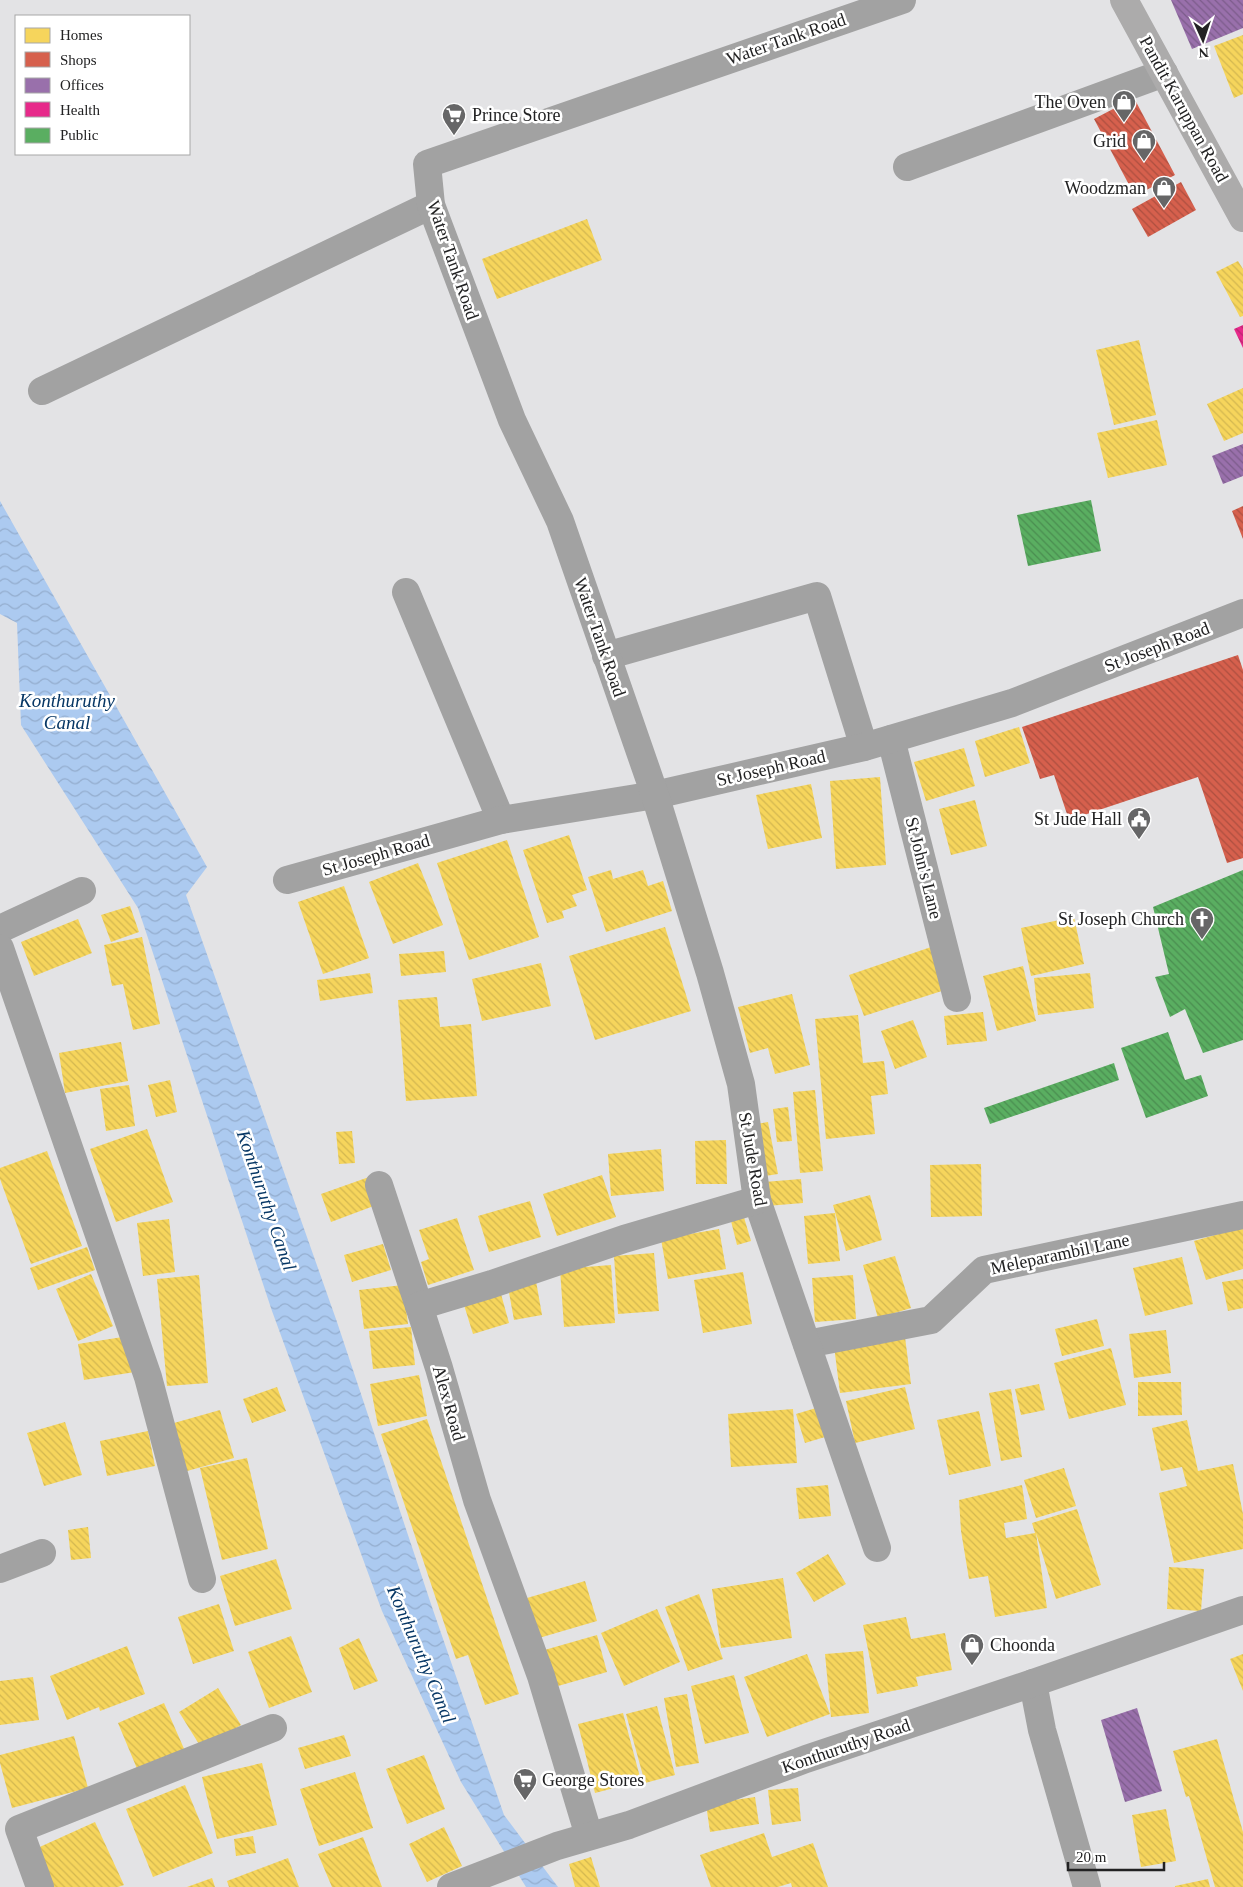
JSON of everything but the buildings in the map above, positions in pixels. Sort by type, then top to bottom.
[{"type":"main road","name":"Pandit Karuppan Road","points":[[1124,0],[1243,218]]},
{"type":"street","name":"Water Tank Road","points":[[655,795],[560,521],[512,420],[430,205],[427,164],[902,0]]},
{"type":"street","points":[[906,166],[1164,73]]},
{"type":"street","points":[[42,391],[430,205]]},
{"type":"street","points":[[406,592],[501,820]]},
{"type":"street","points":[[606,656],[817,596],[864,746]]},
{"type":"street","name":"St Joseph Road","points":[[287,880],[501,820],[655,795],[891,739],[1012,703],[1243,613]]},
{"type":"street","name":"St John's Lane","points":[[891,739],[957,998]]},
{"type":"street","name":"St Jude Road","points":[[655,795],[710,973],[741,1084],[758,1200],[877,1548]]},
{"type":"street","points":[[0,928],[82,890]]},
{"type":"street","points":[[0,948],[148,1377],[202,1579]]},
{"type":"street","name":"Alex Road","points":[[379,1184],[439,1368],[477,1500],[541,1676],[589,1836]]},
{"type":"street","points":[[419,1306],[492,1284],[624,1239],[758,1200]]},
{"type":"street","name":"Meleparambil Lane","points":[[807,1344],[931,1320],[984,1270],[1243,1215]]},
{"type":"street","points":[[0,1569],[42,1553]]},
{"type":"street","name":"Konthuruthy Road","points":[[451,1887],[556,1846],[629,1825],[806,1759],[1243,1610]]},
{"type":"street","points":[[1033,1683],[1042,1730],[1087,1887]]},
{"type":"street","points":[[40,1887],[19,1829],[273,1728]]},
{"type":"water","name":"Konthuruthy Canal","points":[[0,501],[207,867],[186,895],[337,1322],[504,1815],[558,1887],[526,1887],[461,1782],[382,1611],[272,1311],[138,908],[21,725],[17,623],[0,614]]},
{"type":"place","name":"The Oven","points":[[1124,123]]},
{"type":"place","name":"Prince Store","points":[[454,136]]},
{"type":"place","name":"Grid","points":[[1144,162]]},
{"type":"place","name":"Woodzman","points":[[1164,209]]},
{"type":"place","name":"St Jude Hall","points":[[1139,840]]},
{"type":"place","name":"St Joseph Church","points":[[1202,940]]},
{"type":"place","name":"Choonda","points":[[972,1666]]},
{"type":"place","name":"George Stores","points":[[525,1801]]}]
